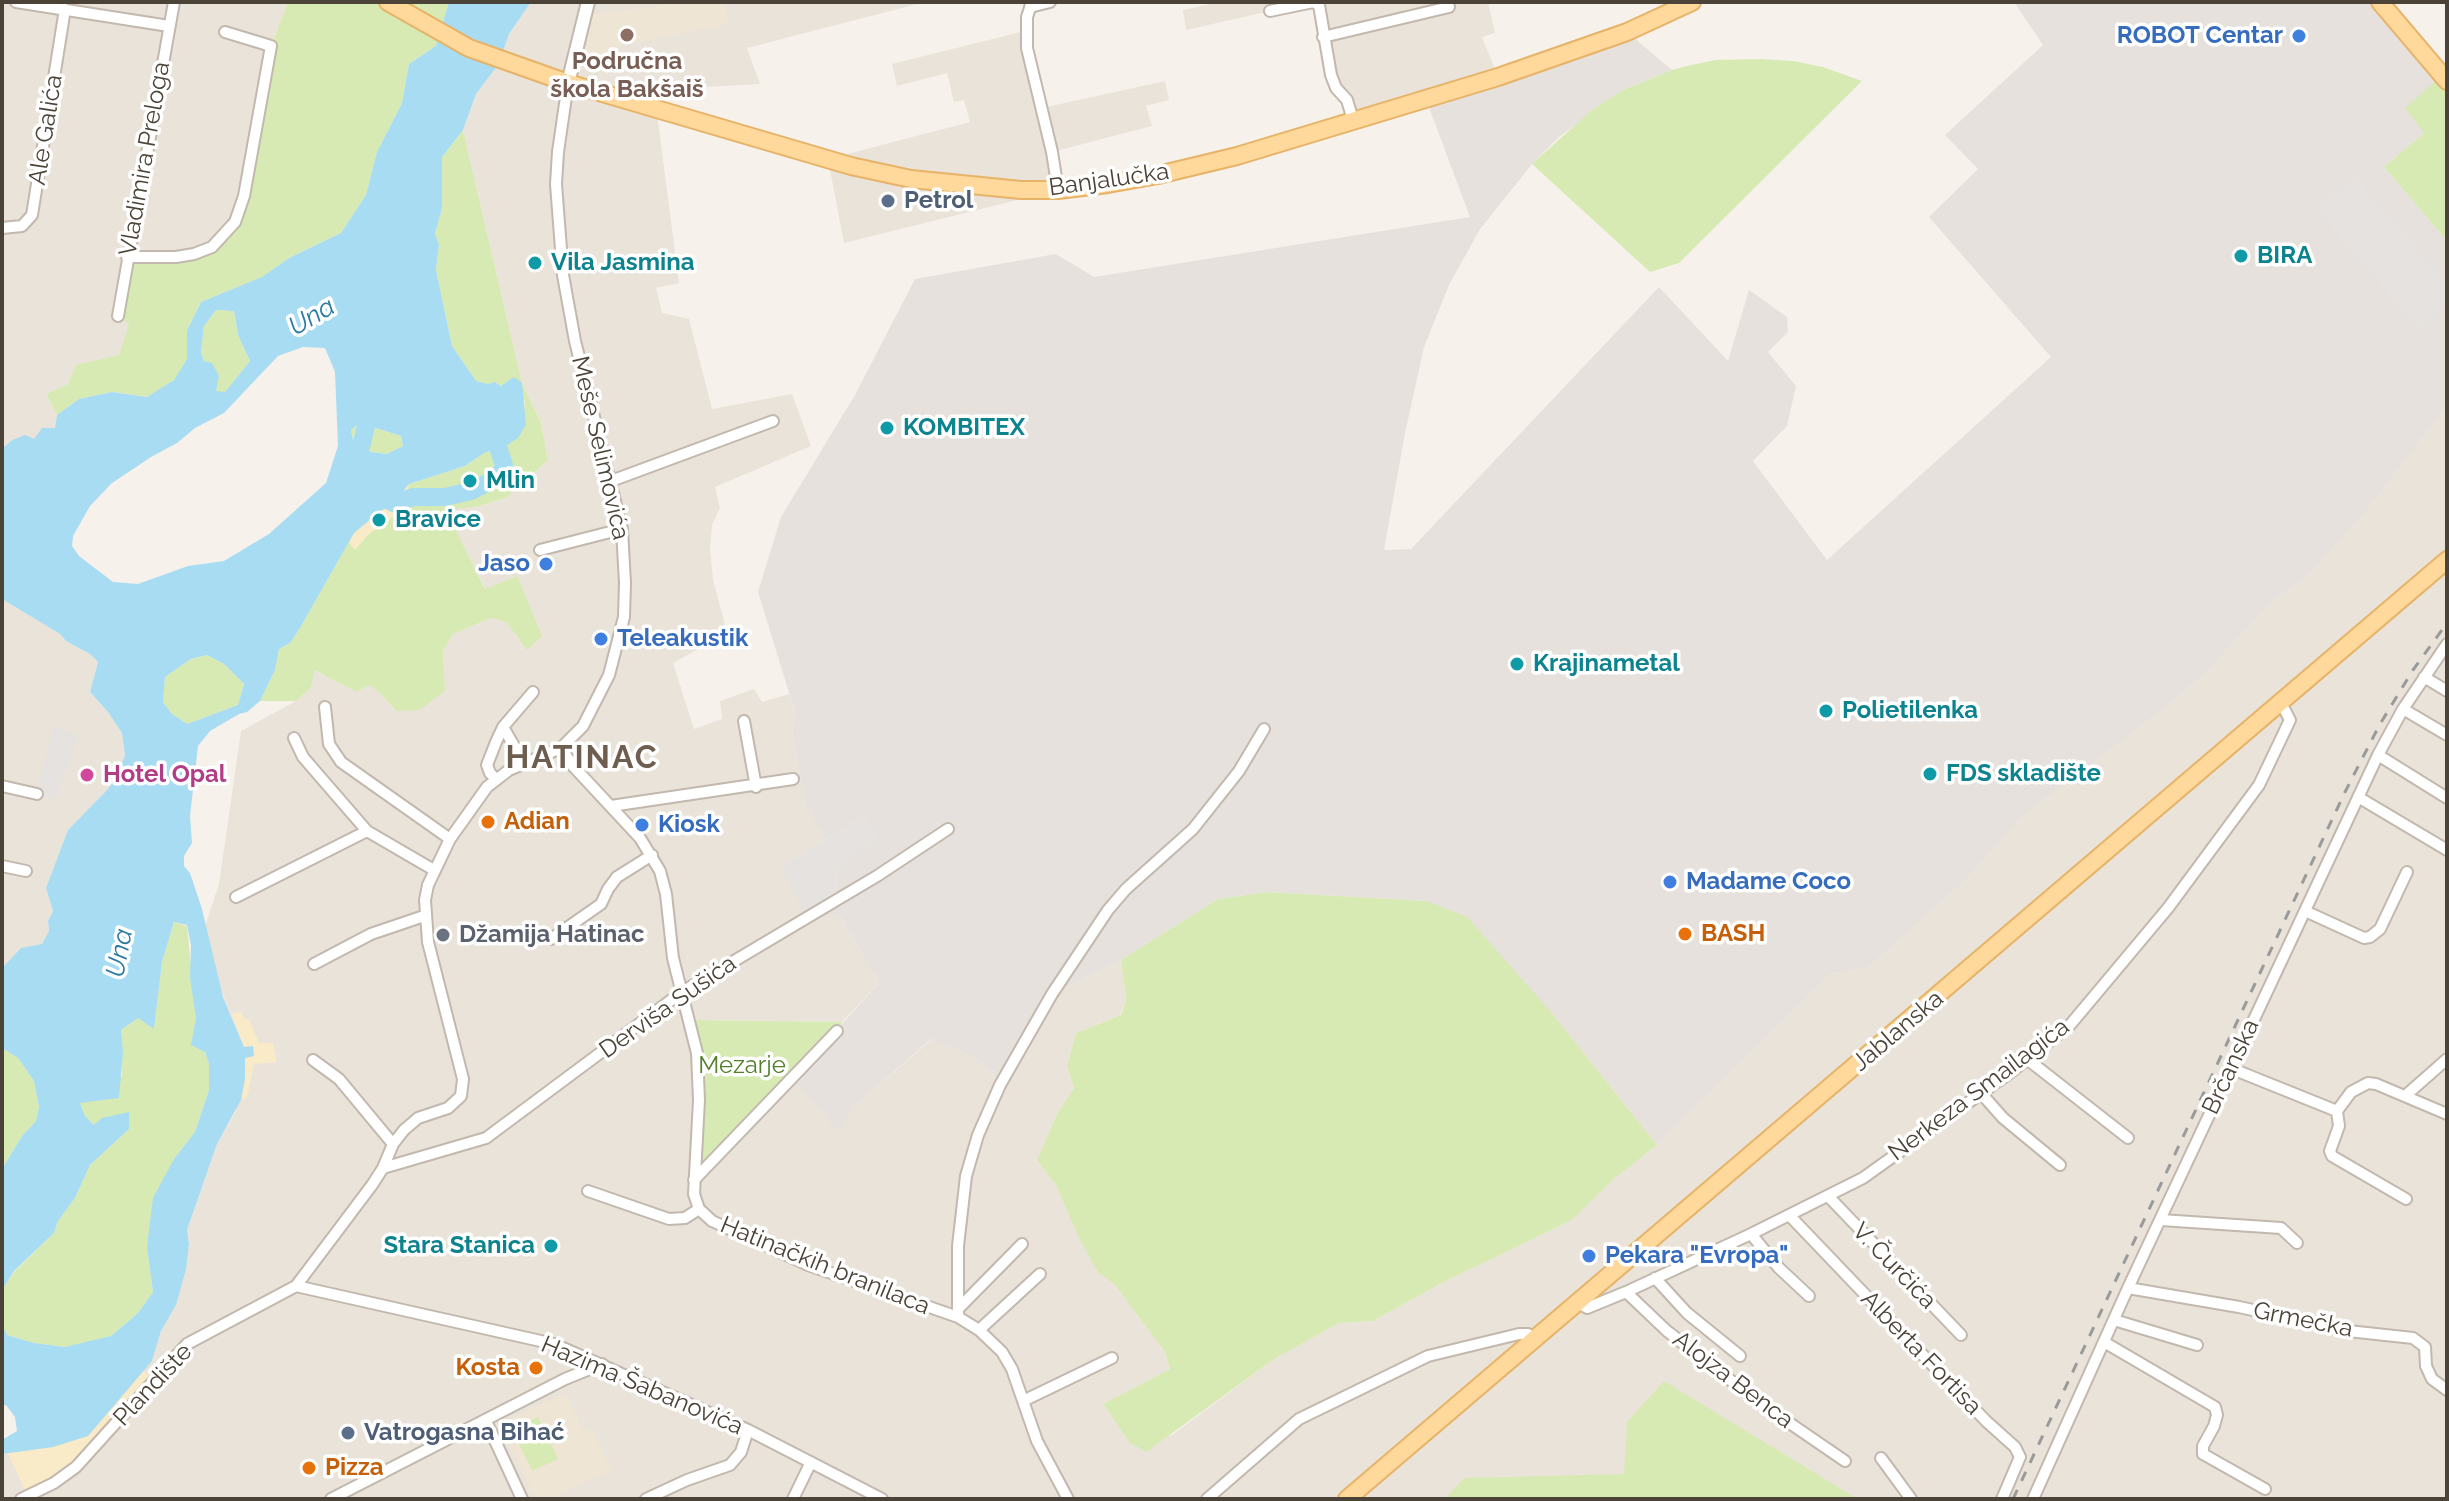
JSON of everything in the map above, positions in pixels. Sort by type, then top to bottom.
[{"type":"main road","name":"Banjalučka","points":[[388,2],[469,48],[568,83],[808,154],[881,172],[961,186],[1058,190],[1158,175],[1237,156],[1498,77],[1627,32],[1692,2]]},
{"type":"main road","points":[[2380,2],[2447,81]]},
{"type":"main road","name":"Jablanska","points":[[1347,1499],[2447,560]]},
{"type":"street","points":[[16,2],[169,26]]},
{"type":"street","name":"Vladimira Preloga","points":[[118,316],[174,2]]},
{"type":"street","points":[[568,83],[588,2]]},
{"type":"street","points":[[1050,2],[1031,4],[1025,31],[1058,190]]},
{"type":"street","points":[[1270,11],[1317,2],[1331,75],[1336,88],[1347,100],[1353,120]]},
{"type":"street","points":[[1323,37],[1449,7]]},
{"type":"street","name":"Ale Galića","points":[[2,228],[22,226],[32,215],[65,9]]},
{"type":"street","points":[[127,257],[194,254],[212,247],[235,222],[244,196],[271,46],[225,32]]},
{"type":"street","name":"Meše Selimovića","points":[[296,1286],[383,1168],[393,1144],[418,1118],[455,1103],[463,1089],[424,916],[425,900],[434,870],[474,803],[496,779],[561,748],[583,726],[609,675],[617,649],[624,617],[622,529],[575,341],[563,275],[556,184],[568,83]]},
{"type":"street","points":[[611,481],[773,421]]},
{"type":"street","points":[[540,550],[622,529]]},
{"type":"street","name":"Brčanska","points":[[2033,1499],[2230,1068],[2378,755],[2403,709],[2447,644]]},
{"type":"street","points":[[2424,677],[2447,691]]},
{"type":"street","points":[[496,779],[490,773],[488,761],[503,727],[533,692]]},
{"type":"street","name":"Nerkeza Smailagića","points":[[1578,1303],[1587,1308],[1626,1292],[1863,1178],[2070,1025],[2168,908],[2259,785],[2290,720],[2281,703]]},
{"type":"street","points":[[325,707],[329,744],[348,769],[450,839]]},
{"type":"street","points":[[2403,709],[2447,735]]},
{"type":"street","points":[[744,721],[756,787]]},
{"type":"street","points":[[503,727],[524,763]]},
{"type":"street","points":[[958,1313],[958,1246],[966,1176],[978,1135],[1004,1076],[1052,994],[1108,910],[1126,889],[1193,829],[1239,771],[1264,729]]},
{"type":"street","points":[[294,738],[303,757],[367,831],[434,870]]},
{"type":"street","name":"Hatinačkih branilaca","points":[[561,748],[652,855],[660,871],[666,894],[673,958],[697,1065],[699,1100],[694,1194],[699,1209],[712,1221],[731,1231],[808,1265],[958,1313],[1002,1352],[1012,1369],[1049,1468],[1068,1499]]},
{"type":"street","points":[[2378,755],[2447,798]]},
{"type":"street","points":[[611,806],[756,787],[793,779]]},
{"type":"street","points":[[2,786],[37,794]]},
{"type":"street","points":[[2358,797],[2447,850]]},
{"type":"street","name":"Derviša Sušića","points":[[383,1168],[486,1138],[682,992],[888,869],[948,829]]},
{"type":"street","points":[[236,897],[367,831]]},
{"type":"street","points":[[551,939],[601,904],[617,877],[652,855]]},
{"type":"street","points":[[2,866],[26,871]]},
{"type":"street","points":[[2305,911],[2364,938],[2370,937],[2380,929],[2407,872]]},
{"type":"street","points":[[314,964],[371,934],[424,916]]},
{"type":"street","points":[[694,1180],[837,1031]]},
{"type":"street","points":[[2027,1059],[2128,1138]]},
{"type":"street","points":[[2405,1096],[2447,1059]]},
{"type":"street","points":[[313,1060],[339,1079],[393,1144]]},
{"type":"street","points":[[2230,1068],[2337,1111]]},
{"type":"street","points":[[2406,1199],[2335,1161],[2330,1151],[2339,1126],[2337,1111],[2351,1092],[2368,1083],[2447,1114]]},
{"type":"street","points":[[1980,1092],[2003,1118],[2060,1165]]},
{"type":"street","points":[[588,1191],[669,1219],[685,1218],[699,1209]]},
{"type":"street","name":"V. Čurčića","points":[[1828,1196],[1961,1335]]},
{"type":"street","name":"Alberta Fortisa","points":[[1789,1215],[2019,1452],[2016,1470],[2002,1499]]},
{"type":"street","points":[[2161,1220],[2281,1228],[2297,1243]]},
{"type":"street","points":[[1751,1234],[1779,1268],[1809,1296]]},
{"type":"street","points":[[958,1313],[1022,1244]]},
{"type":"street","points":[[979,1330],[1040,1274]]},
{"type":"street","points":[[1655,1278],[1687,1313],[1740,1356]]},
{"type":"street","name":"Hazima Šabanovića","points":[[296,1286],[554,1344],[748,1430],[882,1499]]},
{"type":"street","name":"Plandište","points":[[21,1499],[54,1483],[76,1467],[187,1344],[296,1286]]},
{"type":"street","name":"Grmečka","points":[[2128,1288],[2239,1307],[2348,1331],[2413,1338],[2425,1347],[2426,1366],[2432,1379],[2447,1390]]},
{"type":"street","name":"Alojza Benca","points":[[1626,1292],[1667,1331],[1756,1400],[1845,1461]]},
{"type":"street","points":[[2114,1320],[2197,1345]]},
{"type":"street","points":[[1207,1499],[1299,1419],[1428,1356],[1519,1334],[1528,1334],[1536,1339]]},
{"type":"street","points":[[2104,1342],[2215,1407],[2217,1415],[2203,1446],[2203,1454],[2265,1489]]},
{"type":"street","points":[[1023,1401],[1112,1358]]},
{"type":"street","points":[[331,1499],[565,1379],[602,1364]]},
{"type":"street","points":[[486,1421],[522,1499]]},
{"type":"street","points":[[646,1499],[730,1465],[741,1452],[748,1430]]},
{"type":"street","points":[[1881,1458],[1911,1499]]},
{"type":"street","points":[[793,1499],[811,1462]]},
{"type":"shaded area","points":[[2,2],[288,2],[271,46],[235,222],[129,324],[119,356],[76,365],[68,384],[46,394],[57,415],[55,428],[34,439],[12,440],[2,449]]},
{"type":"shaded area","points":[[531,2],[925,2],[747,48],[760,84],[654,90],[679,283],[656,288],[662,313],[689,319],[712,409],[792,394],[811,446],[715,487],[720,508],[712,525],[710,548],[713,579],[727,633],[673,663],[694,729],[722,719],[720,701],[754,689],[762,702],[789,694],[795,712],[792,734],[806,803],[825,840],[786,864],[839,914],[879,983],[842,1022],[690,1020],[792,1079],[838,1130],[855,1106],[932,1039],[986,1065],[999,1084],[1052,994],[1121,960],[1126,1001],[1120,1015],[1076,1033],[1067,1066],[1074,1088],[1058,1112],[1037,1160],[1056,1185],[1098,1272],[1115,1285],[1165,1352],[1170,1369],[1103,1404],[1129,1442],[1172,1435],[1273,1360],[1339,1323],[1373,1321],[1442,1283],[1572,1220],[1614,1179],[1657,1145],[1831,974],[1868,968],[1965,881],[2022,817],[2201,678],[2274,600],[2307,577],[2366,512],[2447,406],[2447,1499],[2009,1499],[2015,1476],[2002,1499],[2,1499],[2,1454],[53,1447],[152,1361],[161,1331],[176,1305],[189,1244],[187,1230],[217,1144],[236,1111],[244,1047],[219,985],[205,926],[219,884],[241,731],[296,701],[311,688],[313,670],[356,692],[369,684],[396,711],[445,691],[443,651],[453,634],[491,618],[506,622],[527,650],[486,590],[445,509],[479,506],[506,498],[548,460],[541,421],[522,383],[463,130],[476,94],[498,65],[509,34]]},
{"type":"shaded area","name":"Područna škola Bakšaiš","points":[[692,2],[724,2],[729,24],[617,46],[618,53],[574,60],[585,15]]},
{"type":"shaded area","points":[[1220,2],[1320,2],[1320,5],[1336,2],[1488,2],[1495,33],[1482,37],[1498,77],[1353,120],[1336,88],[1319,5],[1270,11],[1186,30],[1183,10]]},
{"type":"shaded area","points":[[2014,2],[2380,2],[2442,75],[2424,133],[2384,167],[2447,241],[2447,406],[2366,512],[2307,577],[2274,600],[2201,678],[2022,817],[1965,881],[1868,968],[1831,974],[1657,1145],[1552,1013],[1426,901],[1267,892],[1218,899],[1121,960],[1052,994],[1000,1085],[986,1065],[931,1039],[855,1106],[838,1131],[792,1079],[879,983],[839,914],[807,917],[834,901],[839,867],[865,815],[825,840],[806,804],[792,734],[795,712],[758,592],[781,517],[855,395],[915,279],[1056,254],[1094,277],[1470,217],[1426,99],[1627,32],[1672,70],[1623,90],[1559,137],[1532,164],[1480,229],[1449,285],[1424,347],[1384,550],[1411,549],[1659,287],[1728,361],[1749,290],[1787,317],[1788,332],[1768,352],[1796,386],[1787,426],[1753,461],[1827,560],[2051,357],[1929,217],[1978,169],[1945,135],[2043,45]]},
{"type":"shaded area","points":[[1025,31],[1042,108],[1165,81],[1169,100],[1146,106],[1152,126],[1052,152],[1058,190],[844,243],[828,159],[970,122],[964,100],[954,102],[947,73],[897,86],[892,64]]},
{"type":"shaded area","points":[[2355,176],[2447,283],[2447,305],[2418,329],[2315,209]]},
{"type":"shaded area","points":[[2,599],[60,634],[98,662],[90,692],[122,733],[125,755],[108,789],[68,830],[46,888],[53,911],[48,921],[49,931],[42,944],[21,948],[2,968]]},
{"type":"shaded area","points":[[54,725],[78,736],[55,799],[37,794]]},
{"type":"shaded area","points":[[865,815],[880,838],[839,867],[834,902],[807,917],[782,870],[786,864]]},
{"type":"shaded area","points":[[566,1393],[584,1432],[592,1429],[611,1470],[549,1499],[536,1499],[500,1424]]},
{"type":"green space","points":[[288,2],[449,2],[436,46],[409,64],[402,103],[377,152],[366,195],[341,233],[289,258],[263,277],[201,302],[187,330],[187,359],[175,379],[148,397],[112,392],[79,399],[57,415],[46,394],[68,384],[76,365],[119,355],[129,324],[118,316],[127,257],[176,257],[212,247],[235,222],[271,46]]},
{"type":"green space","points":[[1760,59],[1823,67],[1862,81],[1679,263],[1650,272],[1532,164],[1593,109],[1623,90],[1687,66],[1716,60]]},
{"type":"green space","points":[[2442,75],[2447,81],[2447,241],[2384,167],[2424,133],[2405,108]]},
{"type":"green space","points":[[463,130],[522,383],[541,422],[548,460],[506,498],[479,506],[446,510],[485,589],[517,576],[542,636],[527,650],[506,622],[491,618],[453,634],[443,651],[445,691],[419,710],[396,711],[369,685],[356,692],[314,670],[311,688],[296,701],[260,701],[275,670],[279,649],[290,643],[300,628],[354,533],[390,507],[409,484],[465,466],[484,453],[507,445],[524,412],[525,402],[512,378],[501,386],[495,382],[476,381],[452,346],[436,270],[439,245],[435,234],[442,208],[442,157]]},
{"type":"green space","points":[[216,310],[234,311],[238,335],[250,361],[225,392],[215,392],[201,352],[204,326]]},
{"type":"green space","points":[[360,423],[401,436],[403,446],[387,454],[354,445],[351,430]]},
{"type":"green space","points":[[207,655],[224,664],[244,684],[238,705],[187,724],[172,714],[163,702],[165,677],[191,659]]},
{"type":"green space","points":[[1267,892],[1426,901],[1467,917],[1552,1013],[1657,1145],[1614,1179],[1572,1220],[1442,1283],[1373,1321],[1339,1323],[1273,1360],[1146,1452],[1129,1442],[1103,1404],[1170,1369],[1165,1352],[1115,1285],[1098,1272],[1056,1185],[1037,1160],[1058,1112],[1074,1088],[1067,1066],[1076,1033],[1121,1015],[1126,1000],[1121,960],[1218,899]]},
{"type":"green space","points":[[174,922],[187,926],[196,1018],[192,1045],[205,1052],[209,1064],[209,1090],[195,1132],[174,1159],[150,1230],[147,1247],[153,1292],[138,1313],[111,1336],[92,1342],[65,1347],[7,1335],[2,1325],[2,1289],[14,1272],[54,1233],[90,1165],[129,1129],[94,1125],[85,1116],[80,1103],[97,1099],[122,1076],[121,1030],[138,1018],[154,1028],[162,962]]},
{"type":"green space","name":"Mezarje","points":[[690,1020],[842,1022],[837,1031],[694,1180],[698,1139]]},
{"type":"green space","points":[[2,1048],[18,1058],[34,1081],[39,1107],[36,1121],[22,1136],[2,1169]]},
{"type":"green space","points":[[1664,1381],[1856,1498],[1445,1499],[1464,1478],[1624,1474],[1627,1422]]},
{"type":"green space","points":[[538,1417],[558,1459],[532,1471],[512,1429]]},
{"type":"sand","name":"Bravice","points":[[409,484],[406,508],[369,534],[355,550],[349,543],[354,533],[390,507]]},
{"type":"sand","points":[[241,1012],[244,1019],[249,1019],[259,1043],[273,1043],[277,1062],[254,1064],[248,1093],[241,1100],[245,1058],[254,1055],[253,1047],[244,1047],[231,1014]]},
{"type":"sand","points":[[142,1369],[153,1380],[76,1467],[27,1495],[8,1453],[53,1447]]},
{"type":"water","points":[[449,2],[531,2],[509,34],[498,65],[476,94],[463,130],[442,157],[442,208],[435,234],[439,245],[436,270],[452,346],[476,381],[495,382],[501,386],[516,378],[522,383],[526,425],[518,438],[507,445],[484,453],[465,466],[409,484],[390,507],[354,533],[300,628],[290,643],[279,649],[275,670],[260,701],[247,712],[210,731],[198,746],[190,816],[192,843],[184,856],[184,866],[190,873],[202,909],[223,997],[244,1047],[253,1046],[254,1056],[245,1058],[241,1100],[217,1144],[187,1230],[186,1269],[176,1305],[161,1331],[152,1361],[88,1436],[53,1447],[2,1454],[2,1440],[17,1431],[15,1417],[6,1405],[2,1406],[2,1325],[7,1335],[65,1347],[111,1336],[138,1313],[153,1292],[147,1247],[153,1198],[174,1159],[195,1132],[209,1090],[209,1064],[205,1052],[191,1045],[196,1018],[190,978],[191,945],[187,925],[174,922],[162,962],[154,1029],[138,1018],[121,1030],[123,1053],[119,1098],[80,1103],[85,1116],[94,1125],[102,1118],[129,1112],[129,1129],[90,1165],[54,1233],[14,1271],[2,1290],[2,1169],[22,1136],[36,1121],[39,1107],[34,1081],[18,1058],[2,1048],[2,968],[21,948],[42,944],[49,931],[48,921],[53,911],[46,888],[68,830],[108,789],[125,755],[122,733],[90,692],[98,662],[60,634],[2,599],[2,449],[12,440],[25,435],[34,439],[42,428],[55,428],[57,415],[79,399],[112,392],[147,397],[174,380],[187,359],[187,330],[201,302],[262,277],[289,258],[341,233],[366,195],[377,152],[402,103],[409,64],[436,46]],"holes":[[[216,310],[234,311],[238,335],[250,361],[225,392],[216,391],[219,376],[212,363],[204,361],[201,352],[204,326]],[[303,347],[325,348],[335,372],[338,446],[326,483],[269,534],[224,561],[188,566],[138,584],[113,582],[79,556],[72,546],[73,536],[90,506],[112,483],[177,443],[195,428],[224,413],[278,356]],[[360,423],[401,436],[403,446],[387,454],[371,452],[354,445],[351,430]],[[207,655],[224,664],[244,684],[238,705],[187,724],[172,714],[163,702],[165,677],[191,659]]]},
{"type":"waterway","name":"Una","points":[[355,471],[372,402]]},
{"type":"waterway","points":[[393,503],[414,497],[445,497],[471,491],[489,482],[501,473],[504,465],[498,447]]},
{"type":"railway","points":[[2013,1499],[2345,792],[2380,724],[2447,623]]},
{"type":"place","name":"Područna škola Bakšaiš","points":[[627,35]]},
{"type":"place","name":"ROBOT Centar","points":[[2299,36]]},
{"type":"place","name":"Petrol","points":[[888,201]]},
{"type":"place","name":"BIRA","points":[[2241,256]]},
{"type":"place","name":"Vila Jasmina","points":[[535,263]]},
{"type":"place","name":"KOMBITEX","points":[[887,428]]},
{"type":"place","name":"Mlin","points":[[470,481]]},
{"type":"place","name":"Bravice","points":[[379,520]]},
{"type":"place","name":"Jaso","points":[[546,564]]},
{"type":"place","name":"Teleakustik","points":[[601,639]]},
{"type":"place","name":"Krajinametal","points":[[1517,664]]},
{"type":"place","name":"Polietilenka","points":[[1826,711]]},
{"type":"place","name":"FDS skladište","points":[[1930,774]]},
{"type":"place","name":"Hotel Opal","points":[[87,775]]},
{"type":"place","name":"Adian","points":[[488,822]]},
{"type":"place","name":"Kiosk","points":[[642,825]]},
{"type":"place","name":"Madame Coco","points":[[1670,882]]},
{"type":"place","name":"BASH","points":[[1685,934]]},
{"type":"place","name":"Džamija Hatinac","points":[[443,935]]},
{"type":"place","name":"Stara Stanica","points":[[551,1246]]},
{"type":"place","name":"Pekara \"Evropa\"","points":[[1589,1256]]},
{"type":"place","name":"Kosta","points":[[536,1368]]},
{"type":"place","name":"Vatrogasna Bihać","points":[[348,1433]]},
{"type":"place","name":"Pizza","points":[[309,1468]]},
{"type":"district","name":"HATINAC","points":[[582,758]]}]
